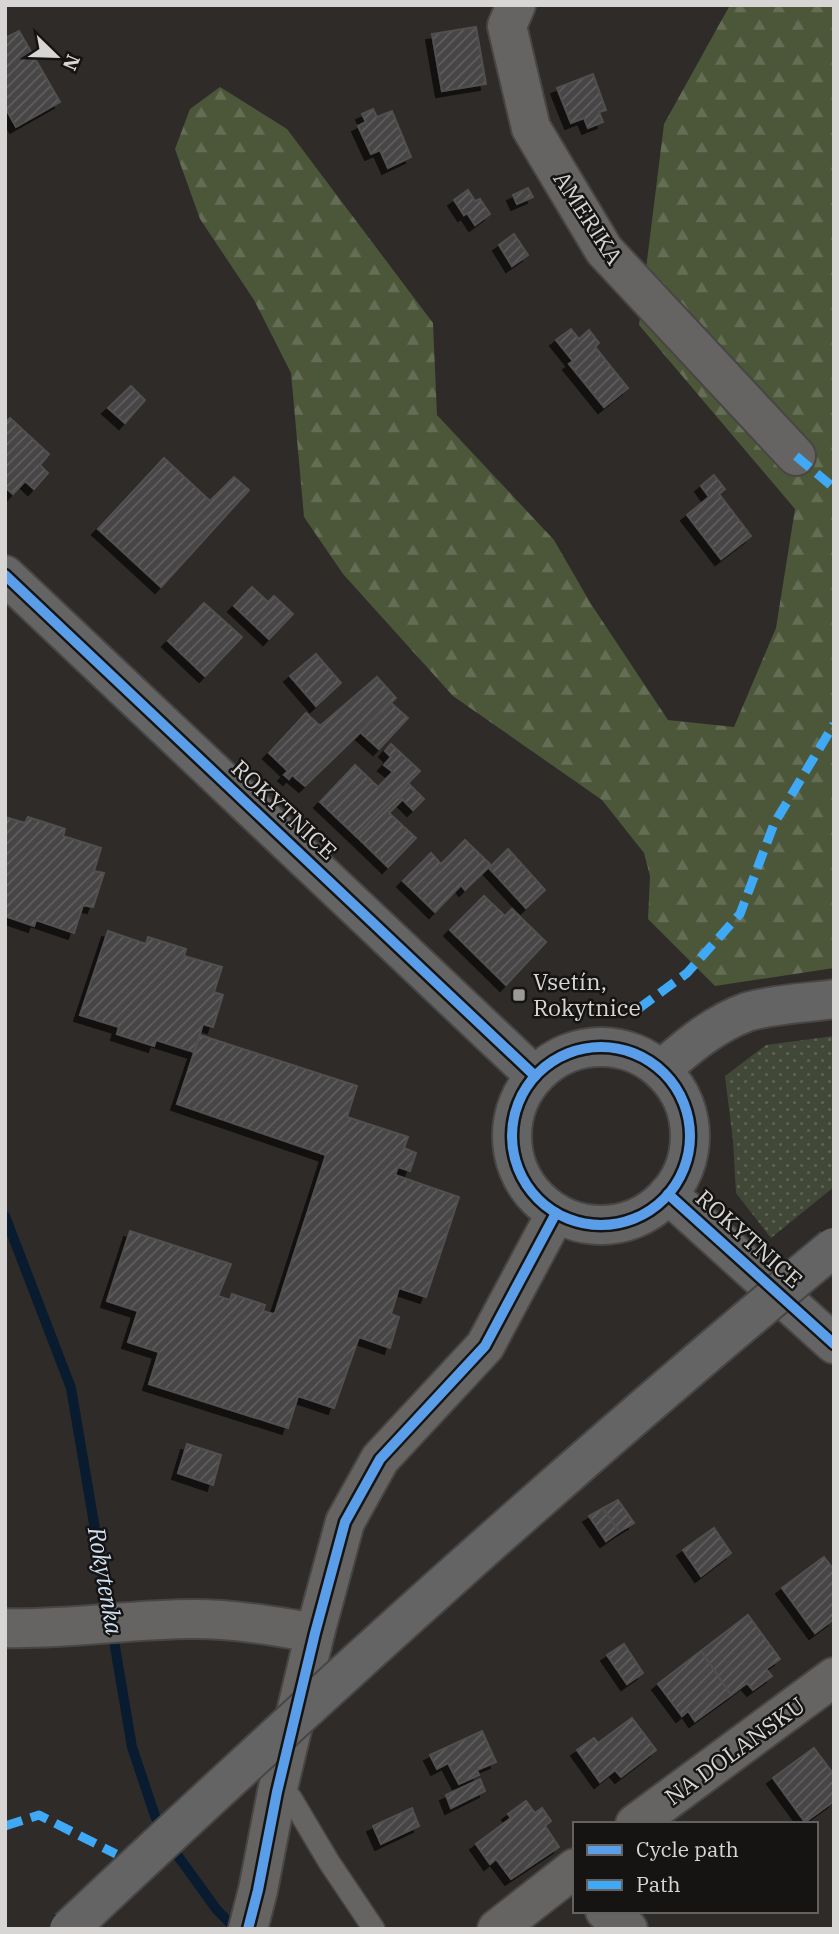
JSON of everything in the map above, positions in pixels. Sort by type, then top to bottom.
[{"type":"main road","name":"ROKYTNICE","points":[[5,575],[535,1076]]},
{"type":"main road","points":[[661,1070],[697,1040],[748,1012],[834,999]]},
{"type":"main road","name":"ROKYTNICE","points":[[599,1046],[636,1054],[661,1070],[682,1100],[690,1131],[688,1154],[681,1175],[668,1194],[653,1208],[635,1218],[615,1224],[595,1225],[575,1221],[556,1213],[540,1201],[526,1185],[512,1148],[516,1107],[525,1088],[535,1076],[556,1059],[577,1050],[599,1046]]},
{"type":"main road","name":"ROKYTNICE","points":[[668,1194],[834,1344]]},
{"type":"main road","points":[[69,1929],[220,1787],[504,1531],[679,1376],[834,1247]]},
{"type":"street","name":"AMERIKA","points":[[516,5],[507,26],[531,128],[604,250],[796,456]]},
{"type":"street","points":[[248,1929],[277,1792],[345,1522],[380,1460],[485,1346],[556,1213]]},
{"type":"street","points":[[5,1629],[45,1629],[194,1619],[255,1623],[315,1633]]},
{"type":"street","name":"NA DOLANSKU","points":[[638,1822],[834,1678]]},
{"type":"street","points":[[498,1929],[573,1872]]},
{"type":"street","points":[[608,1913],[628,1929]]},
{"type":"lane","points":[[277,1792],[291,1798],[329,1862],[374,1929]]},
{"type":"green space","points":[[730,5],[834,5],[834,968],[715,986],[648,919],[650,876],[644,853],[602,800],[453,696],[343,574],[304,517],[291,373],[254,300],[200,219],[175,149],[190,109],[220,87],[287,129],[433,323],[437,415],[554,540],[591,604],[668,720],[734,727],[776,628],[795,509],[639,325],[664,124]]},
{"type":"green space","points":[[834,1036],[834,1187],[771,1238],[736,1193],[725,1076],[766,1045]]},
{"type":"building","points":[[476,27],[486,84],[442,91],[432,34]]},
{"type":"building","points":[[19,31],[60,102],[16,127],[5,107],[5,38]]},
{"type":"building","points":[[593,74],[606,110],[599,112],[603,122],[588,128],[584,118],[571,123],[557,88]]},
{"type":"building","points":[[373,109],[377,117],[392,111],[411,157],[388,168],[380,150],[371,154],[358,126],[366,122],[362,114]]},
{"type":"building","points":[[528,188],[533,197],[517,204],[513,195]]},
{"type":"building","points":[[468,190],[475,201],[480,199],[490,214],[475,225],[454,200]]},
{"type":"building","points":[[514,234],[528,255],[512,266],[499,245]]},
{"type":"building","points":[[571,329],[579,339],[589,330],[599,343],[595,347],[628,388],[604,407],[569,364],[573,361],[556,340]]},
{"type":"building","points":[[131,386],[145,400],[125,423],[108,408]]},
{"type":"building","points":[[10,418],[49,454],[40,465],[48,473],[34,489],[25,481],[13,494],[5,487],[5,423]]},
{"type":"building","points":[[164,458],[210,501],[234,477],[249,490],[161,587],[98,529]]},
{"type":"building","points":[[714,475],[725,489],[719,494],[751,536],[721,559],[687,515],[709,497],[701,486]]},
{"type":"building","points":[[252,587],[268,602],[274,596],[293,614],[269,639],[234,606]]},
{"type":"building","points":[[204,603],[242,637],[205,676],[168,641]]},
{"type":"building","points":[[316,654],[341,683],[316,706],[290,676]]},
{"type":"building","points":[[377,677],[396,698],[305,786],[292,775],[289,779],[284,775],[288,771],[269,753],[306,713],[320,726]]},
{"type":"building","points":[[391,703],[408,718],[379,749],[360,732]]},
{"type":"building","points":[[391,744],[420,771],[356,836],[320,802],[355,765],[378,787],[393,772],[384,765],[391,757],[385,751]]},
{"type":"building","points":[[408,783],[424,799],[413,810],[398,795]]},
{"type":"building","points":[[397,795],[402,800],[389,813],[416,838],[388,867],[356,836]]},
{"type":"building","points":[[5,817],[25,823],[28,817],[65,829],[63,836],[101,848],[94,871],[104,873],[93,907],[83,905],[74,933],[36,920],[34,926],[5,916]]},
{"type":"building","points":[[465,840],[491,865],[465,890],[461,885],[435,912],[403,881],[431,853],[441,864]]},
{"type":"building","points":[[508,849],[545,890],[526,908],[489,868]]},
{"type":"building","points":[[484,896],[505,916],[512,909],[546,942],[506,985],[450,930]]},
{"type":"building","points":[[108,931],[146,944],[148,937],[186,949],[184,956],[222,967],[214,992],[223,995],[213,1027],[203,1024],[194,1052],[156,1040],[154,1046],[117,1034],[119,1027],[80,1015]]},
{"type":"building","points":[[200,1035],[357,1086],[347,1117],[408,1137],[404,1148],[416,1153],[410,1171],[398,1167],[395,1175],[459,1197],[426,1297],[399,1288],[391,1314],[399,1317],[390,1348],[359,1337],[334,1408],[298,1396],[288,1428],[149,1384],[159,1352],[128,1342],[138,1311],[107,1301],[130,1231],[231,1264],[218,1296],[230,1300],[232,1294],[265,1305],[263,1311],[275,1313],[326,1155],[177,1104]]},
{"type":"building","points":[[187,1444],[221,1455],[213,1485],[178,1473]]},
{"type":"building","points":[[618,1500],[634,1523],[619,1532],[603,1508]]},
{"type":"building","points":[[603,1508],[619,1532],[606,1541],[589,1516]]},
{"type":"building","points":[[714,1528],[731,1553],[701,1576],[683,1550]]},
{"type":"building","points":[[824,1557],[834,1570],[834,1619],[815,1633],[782,1588]]},
{"type":"building","points":[[748,1615],[780,1659],[766,1669],[772,1676],[753,1690],[747,1683],[731,1695],[701,1651]]},
{"type":"building","points":[[624,1644],[643,1673],[627,1684],[607,1655]]},
{"type":"building","points":[[701,1651],[731,1695],[695,1721],[688,1711],[682,1716],[658,1684]]},
{"type":"building","points":[[632,1718],[656,1750],[621,1777],[615,1770],[600,1782],[577,1750],[594,1738],[598,1743]]},
{"type":"building","points":[[482,1731],[496,1762],[477,1770],[479,1775],[459,1784],[448,1763],[437,1769],[430,1755]]},
{"type":"building","points":[[814,1748],[832,1772],[834,1770],[834,1801],[805,1822],[773,1778]]},
{"type":"building","points":[[480,1779],[485,1791],[451,1808],[446,1795]]},
{"type":"building","points":[[526,1801],[535,1813],[542,1808],[551,1821],[545,1826],[559,1847],[511,1879],[496,1859],[490,1864],[476,1844],[511,1818],[508,1814]]},
{"type":"building","points":[[412,1808],[419,1826],[381,1844],[373,1826]]},
{"type":"waterway","name":"Rokytenka","points":[[5,1216],[71,1388],[132,1747],[155,1816],[163,1831]]},
{"type":"waterway","name":"Rokytenka","points":[[170,1845],[217,1910],[236,1929]]},
{"type":"marked path","points":[[796,456],[834,488]]},
{"type":"marked path","points":[[638,1009],[687,973],[740,914],[774,824],[834,724]]},
{"type":"marked path","points":[[5,1826],[39,1815],[116,1854]]},
{"type":"cycle path","points":[[5,575],[535,1076]]},
{"type":"cycle path","points":[[601,1047],[635,1054],[664,1073],[683,1102],[690,1136],[683,1170],[664,1199],[635,1218],[601,1225],[567,1218],[538,1199],[519,1170],[512,1136],[519,1102],[538,1073],[567,1054],[601,1047]]},
{"type":"cycle path","points":[[668,1194],[834,1344]]},
{"type":"cycle path","points":[[248,1929],[277,1792],[345,1522],[380,1459],[485,1346],[556,1213]]},
{"type":"place","name":"Vsetín, Rokytnice","points":[[519,995]]}]
